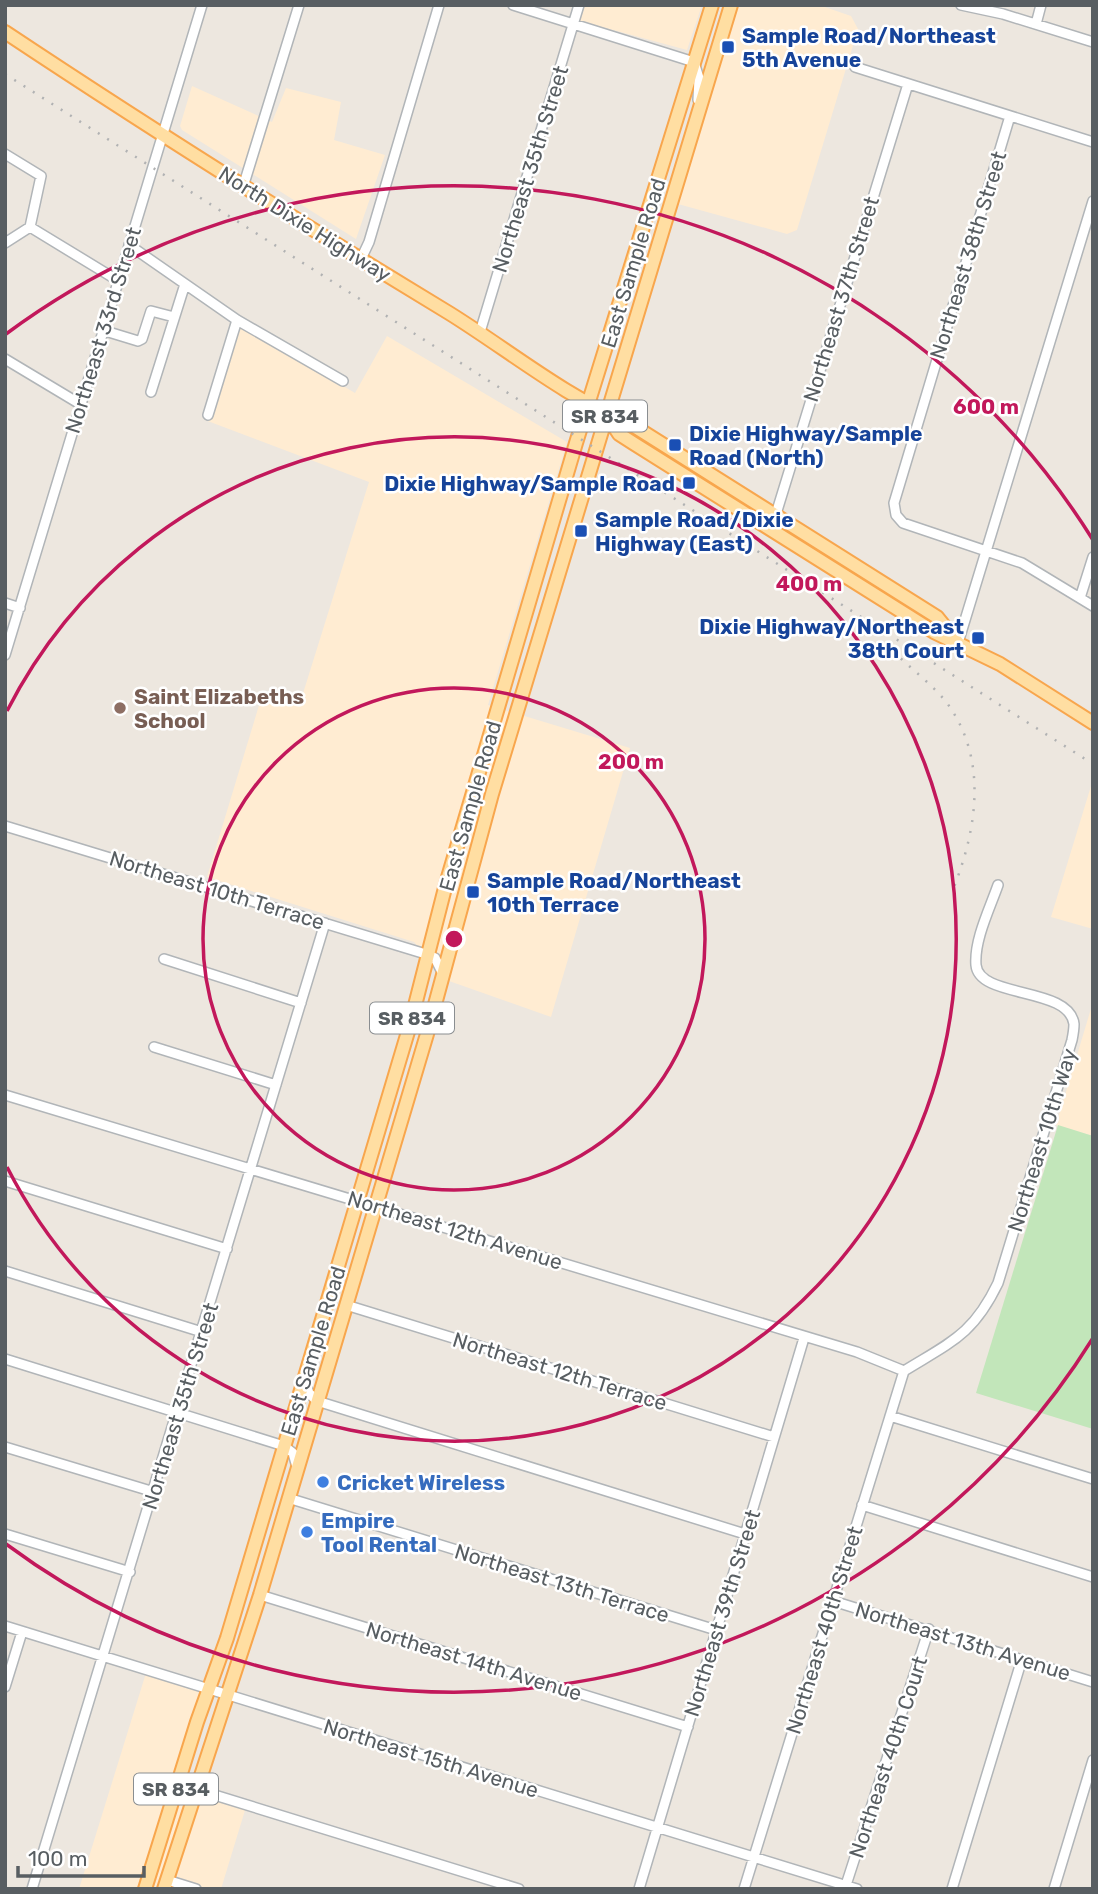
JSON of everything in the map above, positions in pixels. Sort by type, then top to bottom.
[{"type":"main road","name":"East Sample Road","points":[[145,1889],[304,1380],[589,402],[713,5]]},
{"type":"main road","points":[[712,66],[706,54],[715,17],[713,5]]},
{"type":"main road","name":"East Sample Road","points":[[166,1884],[260,1595],[443,975],[470,870],[731,5]]},
{"type":"main road","name":"North Dixie Highway","points":[[5,32],[243,187],[480,332],[606,414],[629,423],[776,514],[937,617],[958,643]]},
{"type":"main road","name":"North Dixie Highway","points":[[606,414],[619,434],[633,443],[934,632],[1000,664],[1093,723]]},
{"type":"main road","points":[[516,650],[524,661],[527,678]]},
{"type":"main road","points":[[435,929],[439,940],[449,951]]},
{"type":"street","name":"Northeast 33rd Street","points":[[5,655],[202,5]]},
{"type":"street","points":[[243,187],[299,5]]},
{"type":"street","points":[[361,260],[439,5]]},
{"type":"street","points":[[513,5],[694,62],[699,78],[697,113]]},
{"type":"street","name":"Northeast 35th Street","points":[[480,332],[579,5]]},
{"type":"street","points":[[961,5],[1093,42]]},
{"type":"street","points":[[1036,24],[1041,5]]},
{"type":"street","points":[[855,67],[1093,142]]},
{"type":"street","name":"Northeast 37th Street","points":[[776,514],[908,84]]},
{"type":"street","name":"Northeast 38th Street","points":[[988,550],[904,523],[896,515],[894,503],[1010,116]]},
{"type":"street","points":[[5,154],[41,176],[30,226],[5,243]]},
{"type":"street","points":[[958,643],[1093,201]]},
{"type":"street","points":[[30,226],[117,280]]},
{"type":"street","points":[[129,245],[237,320],[343,381]]},
{"type":"street","points":[[151,392],[185,284]]},
{"type":"street","points":[[102,330],[138,341],[142,339],[151,311],[174,317]]},
{"type":"street","points":[[208,415],[237,320]]},
{"type":"street","points":[[5,359],[80,404]]},
{"type":"street","points":[[988,550],[1022,563],[1093,606]]},
{"type":"street","points":[[1080,598],[1093,557]]},
{"type":"street","points":[[5,603],[20,608]]},
{"type":"street","name":"Northeast 10th Terrace","points":[[5,826],[429,955]]},
{"type":"street","name":"Northeast 10th Way","points":[[904,1371],[967,1332],[985,1310],[999,1283],[1072,1040],[1074,1022],[1067,1012],[1055,1003],[996,984],[980,976],[976,965],[978,947],[998,885]]},
{"type":"street","name":"Northeast 35th Street","points":[[32,1889],[325,923]]},
{"type":"street","points":[[429,955],[435,958],[443,975]]},
{"type":"street","points":[[164,959],[301,1003]]},
{"type":"street","points":[[154,1047],[276,1085]]},
{"type":"street","name":"Northeast 12th Avenue","points":[[5,1095],[251,1167],[857,1352],[904,1371]]},
{"type":"street","points":[[5,1181],[227,1249]]},
{"type":"street","points":[[5,1271],[202,1332]]},
{"type":"street","name":"Northeast 12th Terrace","points":[[346,1305],[774,1437]]},
{"type":"street","name":"Northeast 39th Street","points":[[639,1889],[804,1338]]},
{"type":"street","points":[[5,1359],[284,1446],[293,1453],[297,1467]]},
{"type":"street","name":"Northeast 40th Street","points":[[744,1889],[904,1371]]},
{"type":"street","points":[[304,1380],[309,1393],[317,1401],[745,1534]]},
{"type":"street","points":[[890,1416],[1093,1479]]},
{"type":"street","points":[[5,1447],[153,1492]]},
{"type":"street","name":"Northeast 13th Terrace","points":[[288,1498],[716,1630]]},
{"type":"street","points":[[862,1505],[1093,1577]]},
{"type":"street","points":[[5,1534],[130,1572]]},
{"type":"street","name":"Northeast 14th Avenue","points":[[260,1595],[688,1727]]},
{"type":"street","name":"Northeast 13th Avenue","points":[[833,1601],[1093,1682]]},
{"type":"street","name":"Northeast 15th Avenue","points":[[5,1626],[857,1889]]},
{"type":"street","name":"Northeast 40th Court","points":[[846,1885],[929,1629]]},
{"type":"street","points":[[5,1687],[22,1632]]},
{"type":"street","points":[[952,1889],[1022,1659]]},
{"type":"street","points":[[1054,1889],[1093,1760]]},
{"type":"street","points":[[195,1789],[519,1889]]},
{"type":"street","points":[[166,1884],[196,1889]]},
{"type":"shaded area","points":[[585,5],[702,5],[687,50],[580,21]]},
{"type":"shaded area","points":[[739,5],[819,5],[851,16],[858,29],[797,230],[787,234],[678,204]]},
{"type":"shaded area","points":[[192,86],[272,122],[286,88],[341,102],[334,140],[385,155],[356,239],[182,130],[180,126]]},
{"type":"shaded area","points":[[240,325],[355,393],[387,336],[567,442],[488,705],[630,748],[551,1017],[449,981],[414,942],[207,877],[263,692],[300,703],[369,482],[205,420]]},
{"type":"shaded area","points":[[1091,786],[1093,788],[1093,929],[1051,917]]},
{"type":"shaded area","points":[[1093,1002],[1093,1136],[1056,1125]]},
{"type":"shaded area","points":[[146,1673],[204,1692],[172,1786],[246,1807],[221,1889],[79,1889]]},
{"type":"green space","points":[[1058,1125],[1093,1136],[1093,1429],[976,1393]]},
{"type":"railway","points":[[5,74],[1093,764]]},
{"type":"railway","points":[[893,651],[947,703],[969,747],[973,770],[973,818],[954,887]]},
{"type":"place","name":"Sample Road/Northeast 5th Avenue","points":[[728,47]]},
{"type":"place","name":"Dixie Highway/Sample Road (North)","points":[[675,445]]},
{"type":"place","name":"Dixie Highway/Sample Road","points":[[689,483]]},
{"type":"place","name":"Sample Road/Dixie Highway (East)","points":[[581,531]]},
{"type":"place","name":"Dixie Highway/Northeast 38th Court","points":[[978,638]]},
{"type":"place","name":"Saint Elizabeths School","points":[[120,708]]},
{"type":"place","name":"Sample Road/Northeast 10th Terrace","points":[[473,892]]},
{"type":"place","name":"Cricket Wireless","points":[[323,1482]]},
{"type":"place","name":"Empire Tool Rental","points":[[307,1532]]}]
